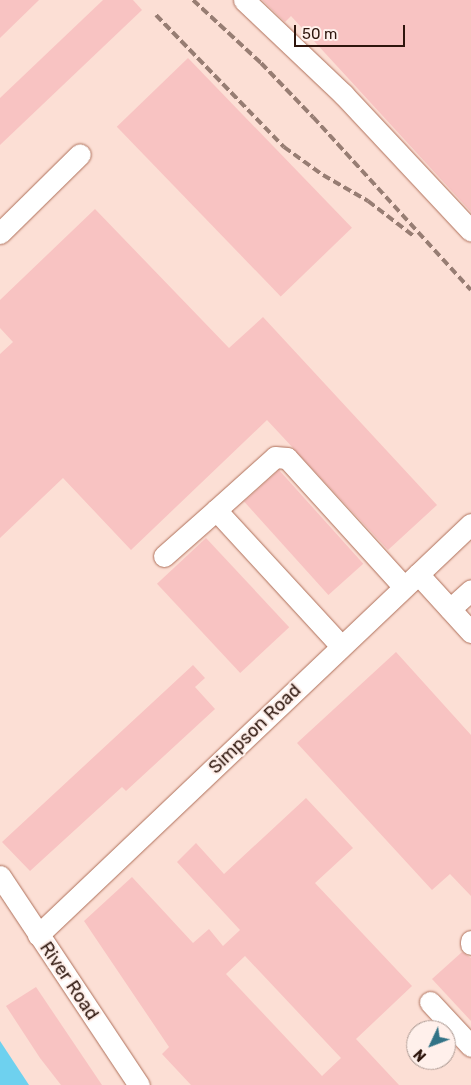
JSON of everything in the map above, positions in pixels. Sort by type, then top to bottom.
[{"type":"street","points":[[244,0],[343,94],[471,231]]},
{"type":"street","points":[[0,233],[80,154]]},
{"type":"street","points":[[164,556],[275,457],[287,458],[411,580],[450,609],[471,632]]},
{"type":"street","points":[[216,510],[341,646]]},
{"type":"street","name":"Simpson Road","points":[[38,935],[471,524]]},
{"type":"street","points":[[450,609],[471,590]]},
{"type":"street","name":"River Road","points":[[0,876],[139,1085]]},
{"type":"street","points":[[430,1002],[471,1046]]},
{"type":"water","points":[[0,1041],[29,1085],[0,1085]]},
{"type":"building","points":[[0,0],[39,0],[0,38]]},
{"type":"building","points":[[103,0],[133,0],[142,10],[0,145],[0,98]]},
{"type":"building","points":[[262,0],[471,0],[471,212],[291,16],[285,22]]},
{"type":"building","points":[[188,58],[352,228],[281,297],[117,127]]},
{"type":"building","points":[[95,209],[229,348],[263,317],[437,505],[388,550],[267,420],[131,550],[63,478],[0,538],[0,354],[13,342],[0,328],[0,300]]},
{"type":"building","points":[[279,470],[363,564],[328,595],[244,501]]},
{"type":"building","points":[[206,538],[289,627],[240,673],[157,584]]},
{"type":"building","points":[[396,652],[471,735],[471,896],[450,874],[432,890],[297,743]]},
{"type":"building","points":[[193,665],[205,678],[195,687],[215,709],[126,791],[122,787],[30,871],[2,842]]},
{"type":"building","points":[[306,798],[353,848],[315,883],[412,986],[356,1039],[399,1085],[191,1085],[162,1054],[169,1047],[84,921],[132,877],[193,943],[209,929],[223,946],[240,930],[177,862],[196,843],[224,874]],"holes":[[[245,956],[341,1058],[322,1076],[226,974]]]},
{"type":"building","points":[[462,952],[471,958],[471,1021],[432,979]]},
{"type":"building","points":[[36,987],[102,1085],[61,1085],[40,1058],[6,1006]]},
{"type":"railway","points":[[193,0],[261,63],[313,117],[471,290]]},
{"type":"railway","points":[[156,15],[284,147],[323,175],[368,201],[415,237]]}]
